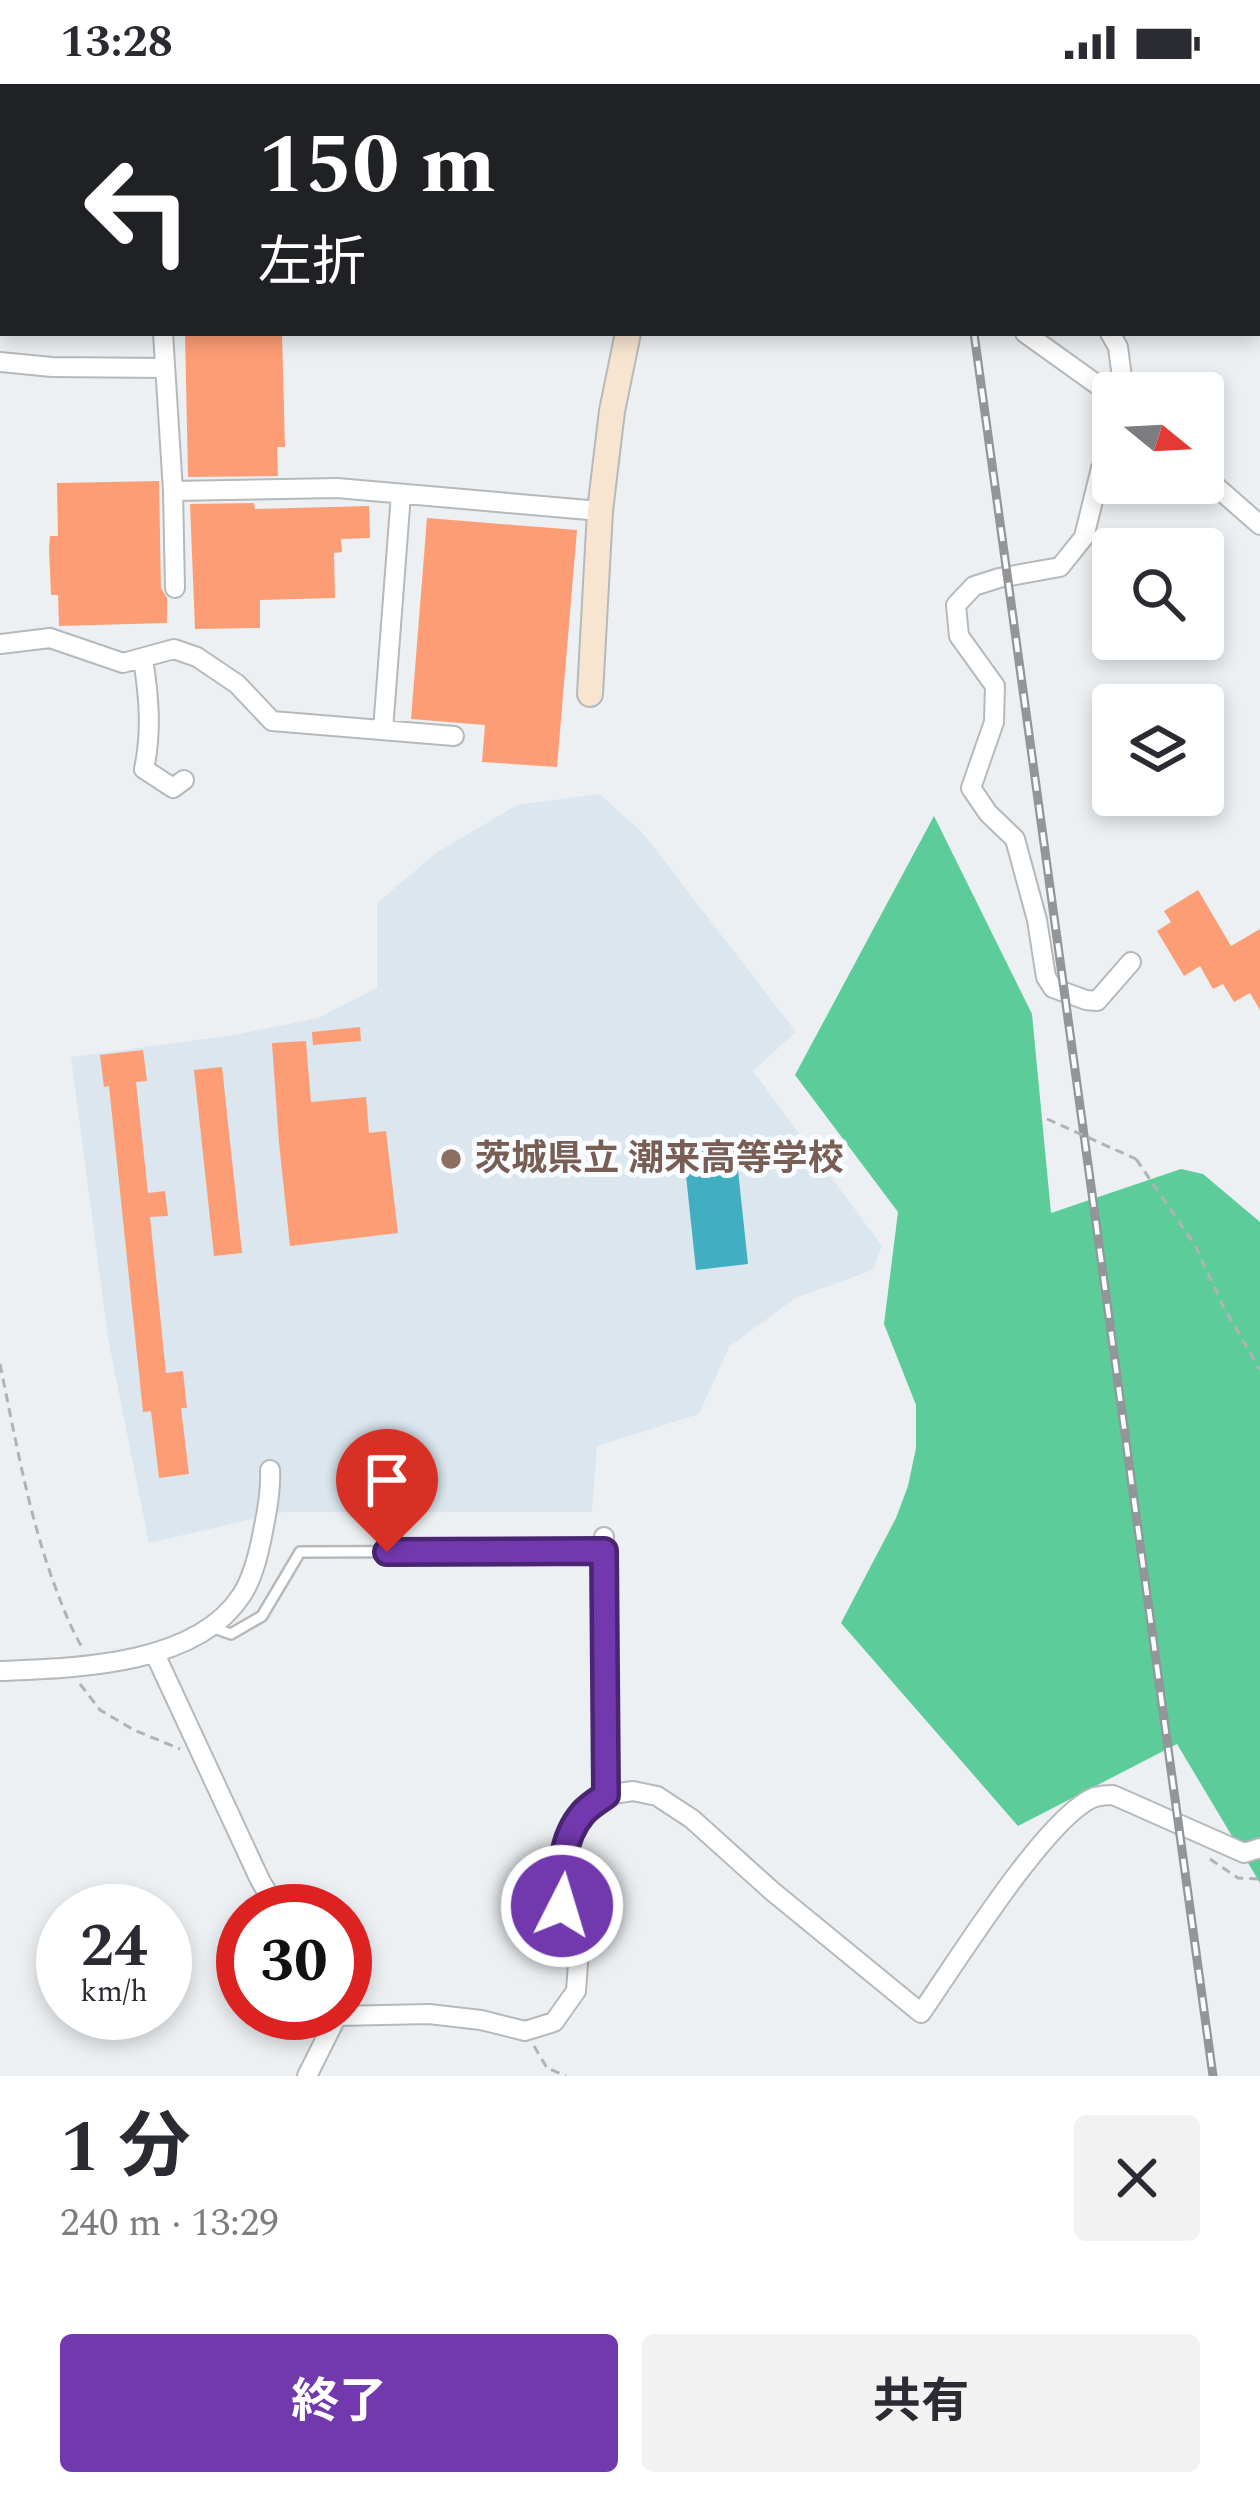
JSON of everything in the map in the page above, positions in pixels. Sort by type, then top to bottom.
[{"type":"street","points":[[163,336],[176,588]]},
{"type":"street","points":[[590,694],[600,511],[612,411],[627,336]]},
{"type":"street","points":[[1029,336],[1092,381]]},
{"type":"street","points":[[1112,336],[1121,372]]},
{"type":"street","points":[[0,362],[164,368]]},
{"type":"street","points":[[173,490],[337,488],[600,511]]},
{"type":"street","points":[[383,730],[401,494]]},
{"type":"street","points":[[1224,494],[1260,525]]},
{"type":"street","points":[[1092,504],[1084,537],[1060,567],[974,586],[956,605],[959,636],[995,686],[994,722],[970,788],[1015,839],[1052,988],[1097,1001],[1131,962]]},
{"type":"street","points":[[0,644],[50,638],[123,663],[174,650],[197,657],[237,684],[272,721],[454,736]]},
{"type":"street","points":[[143,659],[151,737],[144,769],[173,788],[184,780]]},
{"type":"street","points":[[0,1671],[94,1666],[155,1654],[211,1627],[241,1596],[259,1551],[271,1491],[270,1470]]},
{"type":"street","points":[[604,1544],[606,1795]]},
{"type":"street","points":[[155,1654],[262,1884]]},
{"type":"street","points":[[372,2015],[429,2014],[524,2031],[554,2022],[576,1991],[579,1949],[562,1906],[560,1868],[581,1814],[606,1795],[634,1791],[658,1796],[692,1819],[921,2013],[1034,1852],[1077,1808],[1096,1796],[1113,1795],[1244,1853],[1260,1848]]},
{"type":"street","points":[[307,2076],[324,2040]]},
{"type":"lane","points":[[211,1627],[231,1634],[262,1616],[300,1552],[604,1544]]},
{"type":"path","points":[[1047,1119],[1136,1159],[1195,1245],[1222,1306],[1260,1370]]},
{"type":"path","points":[[0,1364],[47,1563],[71,1630],[94,1666]]},
{"type":"path","points":[[68,1668],[100,1710],[134,1730],[204,1759]]},
{"type":"path","points":[[524,2031],[548,2068],[566,2076]]},
{"type":"shaded area","name":"茨城県立 潮来高等学校","points":[[599,794],[642,832],[796,1032],[753,1071],[882,1246],[873,1270],[795,1298],[729,1347],[699,1414],[597,1446],[592,1512],[282,1512],[149,1543],[108,1338],[71,1057],[234,1035],[318,1018],[377,988],[377,903],[436,853],[517,805]]},
{"type":"green space","points":[[934,816],[1032,1014],[1051,1213],[1181,1169],[1203,1174],[1260,1222],[1260,1883],[1177,1744],[1018,1826],[841,1623],[908,1486],[916,1448],[916,1405],[884,1324],[898,1212],[795,1075]]},
{"type":"water","points":[[735,1142],[748,1264],[696,1270],[683,1147]]},
{"type":"building","points":[[185,336],[282,336],[285,447],[277,447],[278,476],[188,477]]},
{"type":"building","points":[[159,481],[161,588],[167,598],[167,623],[59,626],[58,595],[51,595],[49,548],[50,536],[58,536],[57,483]]},
{"type":"building","points":[[254,503],[255,509],[369,506],[370,538],[341,539],[342,552],[334,553],[335,598],[260,600],[260,628],[195,629],[190,504]]},
{"type":"building","points":[[427,518],[577,530],[557,767],[482,762],[485,725],[411,719]]},
{"type":"building","points":[[1198,890],[1231,946],[1260,929],[1260,1010],[1250,993],[1234,1002],[1223,984],[1213,989],[1200,966],[1184,976],[1157,931],[1171,922],[1164,911]]},
{"type":"building","points":[[360,1027],[361,1041],[313,1045],[312,1032]]},
{"type":"building","points":[[306,1041],[311,1102],[366,1097],[369,1133],[386,1131],[398,1233],[290,1246],[272,1043]]},
{"type":"building","points":[[143,1050],[147,1081],[136,1082],[148,1193],[165,1191],[168,1216],[150,1217],[166,1373],[183,1371],[187,1408],[181,1408],[189,1474],[159,1478],[151,1411],[143,1412],[109,1086],[104,1087],[100,1055]]},
{"type":"building","points":[[222,1067],[242,1253],[214,1256],[194,1070]]},
{"type":"railway","points":[[974,336],[1213,2076]]},
{"type":"place","name":"茨城県立 潮来高等学校","points":[[451,1159]]},
{"type":"route","points":[[387,1552],[604,1551],[606,1795],[581,1814],[570,1838],[560,1868],[562,1906]]}]
